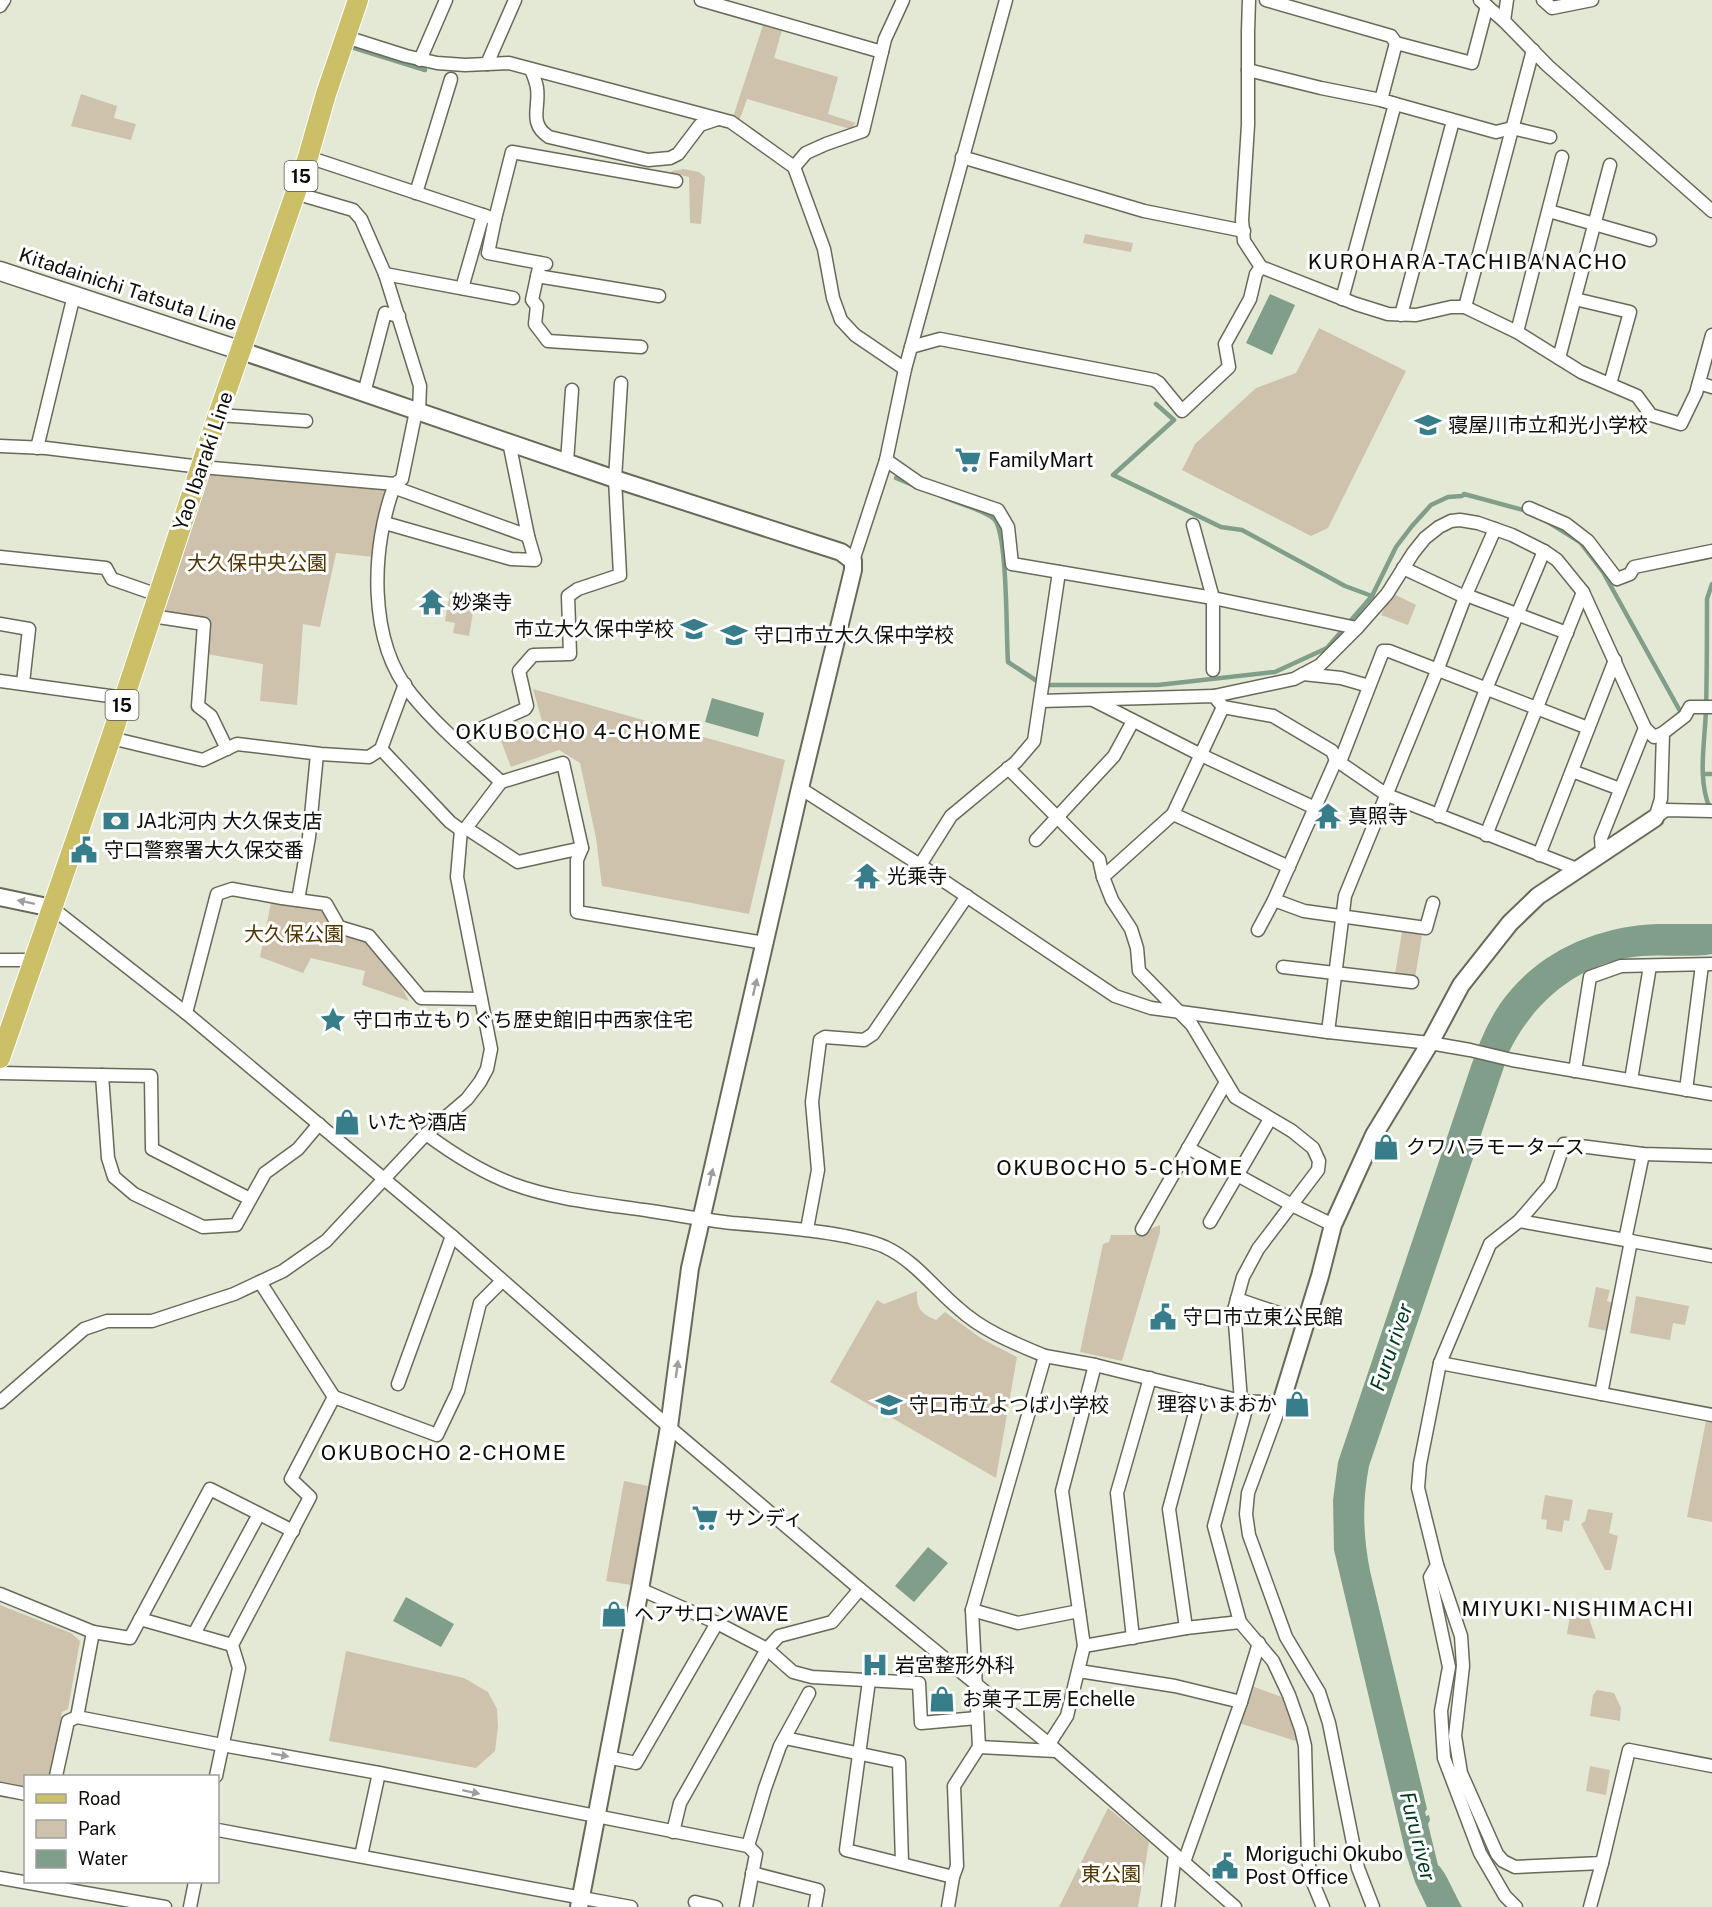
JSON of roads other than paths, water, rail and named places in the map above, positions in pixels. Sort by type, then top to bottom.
[{"type":"main road","name":"Yao Ibaraki Line","points":[[0,1060],[111,738],[218,415],[308,157],[326,94],[358,0]]},
{"type":"main road","name":"Kitadainichi Tatsuta Line","points":[[0,271],[242,351]]},
{"type":"street","points":[[0,6],[4,0]]},
{"type":"street","points":[[420,60],[446,0]]},
{"type":"street","points":[[487,64],[515,0]]},
{"type":"street","points":[[701,0],[882,52]]},
{"type":"street","points":[[794,167],[806,153],[862,131],[885,39],[903,0]]},
{"type":"street","points":[[580,1902],[669,1427],[690,1268],[800,788],[853,570],[853,561],[886,460],[905,369],[1006,0]]},
{"type":"street","points":[[1249,0],[1248,125],[1242,220],[1245,241],[1261,267],[1342,299],[1388,314],[1416,315],[1451,307],[1465,307],[1517,332],[1581,372],[1637,396],[1651,415],[1681,424],[1696,393],[1712,335]]},
{"type":"street","points":[[1266,0],[1391,36],[1396,44],[1472,63],[1484,3]]},
{"type":"street","points":[[1504,21],[1507,0]]},
{"type":"street","points":[[1543,0],[1552,8],[1592,0]]},
{"type":"street","points":[[1484,3],[1548,66],[1712,212]]},
{"type":"street","points":[[346,37],[420,60],[465,65],[509,63],[731,122],[794,167],[824,249],[833,298],[841,320],[855,336],[905,369]]},
{"type":"street","points":[[1380,100],[1396,44]]},
{"type":"street","points":[[1465,307],[1533,50]]},
{"type":"street","points":[[531,69],[537,85],[536,119],[543,133],[553,138],[648,160],[660,160],[678,154],[700,125],[721,119]]},
{"type":"street","points":[[1248,70],[1380,100],[1496,132],[1512,128],[1550,137]]},
{"type":"street","points":[[416,193],[452,79]]},
{"type":"street","points":[[1342,299],[1395,104]]},
{"type":"street","points":[[1401,315],[1453,121]]},
{"type":"street","points":[[548,158],[553,138]]},
{"type":"street","points":[[462,288],[512,152],[676,182]]},
{"type":"street","points":[[308,157],[489,217]]},
{"type":"street","points":[[1517,332],[1562,157]]},
{"type":"street","points":[[962,158],[1144,211],[1244,231]]},
{"type":"street","points":[[1559,358],[1610,165]]},
{"type":"street","points":[[295,193],[353,210],[361,219],[385,274],[420,386],[417,411],[402,479],[394,485],[378,556],[377,596],[386,644],[398,673],[412,695],[455,740],[501,782]]},
{"type":"street","points":[[1549,212],[1650,240]]},
{"type":"street","points":[[489,217],[488,253],[543,263],[537,276],[532,300],[537,306],[535,324],[548,341],[642,346]]},
{"type":"street","points":[[911,347],[940,339],[1154,380],[1182,411],[1229,367],[1225,344],[1250,299],[1256,274],[1261,267]]},
{"type":"street","points":[[385,274],[513,297]]},
{"type":"street","points":[[537,276],[659,296]]},
{"type":"street","points":[[37,448],[74,295]]},
{"type":"street","points":[[1575,298],[1630,312],[1610,384]]},
{"type":"street","points":[[364,393],[385,313],[399,316]]},
{"type":"street","points":[[242,351],[615,479],[841,552],[853,561]]},
{"type":"street","points":[[455,740],[525,710],[528,706],[519,671],[533,655],[570,654],[568,596],[578,589],[620,575],[615,479],[621,383]]},
{"type":"street","points":[[1699,383],[1712,387]]},
{"type":"street","points":[[567,462],[572,390]]},
{"type":"street","points":[[218,415],[306,420]]},
{"type":"street","points":[[385,523],[511,559],[535,560],[509,442]]},
{"type":"street","points":[[0,446],[394,485],[528,536]]},
{"type":"street","points":[[886,460],[919,483],[998,510],[1008,527],[1012,564],[1214,598],[1350,626]]},
{"type":"street","points":[[1529,508],[1566,524],[1588,541],[1617,579],[1630,574],[1634,567],[1712,551]]},
{"type":"street","points":[[1042,689],[1092,699],[1214,696],[1294,679],[1320,665],[1350,626],[1387,594],[1413,553],[1431,533],[1450,521],[1460,520],[1495,529],[1544,551],[1557,560],[1583,592],[1645,728],[1654,737],[1685,716],[1690,707],[1707,707]]},
{"type":"street","points":[[1193,525],[1214,598],[1213,670]]},
{"type":"street","points":[[1328,1032],[1346,896],[1465,596],[1495,529]]},
{"type":"street","points":[[1438,816],[1486,689],[1544,551]]},
{"type":"street","points":[[0,557],[106,568],[112,579],[159,595]]},
{"type":"street","points":[[1403,568],[1465,596],[1567,633]]},
{"type":"street","points":[[920,865],[951,816],[1008,768],[1034,741],[1059,572]]},
{"type":"street","points":[[1486,835],[1583,592]]},
{"type":"street","points":[[152,616],[204,624],[198,706],[211,716],[227,749]]},
{"type":"street","points":[[0,624],[29,628],[22,682]]},
{"type":"street","points":[[1258,930],[1338,761],[1383,651],[1389,651],[1588,728]]},
{"type":"street","points":[[1539,855],[1615,660]]},
{"type":"street","points":[[1303,674],[1341,678],[1369,686]]},
{"type":"street","points":[[0,681],[22,682],[124,698]]},
{"type":"street","points":[[111,738],[203,760],[237,744],[317,754],[369,757],[381,749],[405,684]]},
{"type":"street","points":[[1214,696],[1223,707],[1273,716],[1332,751],[1338,761],[1387,795],[1577,869]]},
{"type":"street","points":[[1092,699],[1201,755],[1315,808]]},
{"type":"street","points":[[1103,877],[1173,814],[1223,707]]},
{"type":"street","points":[[1036,840],[1114,756],[1133,721]]},
{"type":"street","points":[[1602,852],[1601,838],[1645,728]]},
{"type":"street","points":[[1655,818],[1661,799],[1663,733]]},
{"type":"street","points":[[381,749],[450,822],[518,862],[582,848]]},
{"type":"street","points":[[298,900],[309,837],[317,754]]},
{"type":"street","points":[[0,1402],[84,1329],[107,1321],[152,1321],[234,1294],[283,1271],[326,1241],[426,1134],[467,1099],[487,1069],[491,1049],[457,876],[463,829],[501,782],[563,763],[582,848],[577,860],[577,912],[765,943]]},
{"type":"street","points":[[1008,768],[1099,859],[1112,900],[1131,929],[1137,948],[1139,971],[1192,1025],[1235,1097],[1292,1131],[1313,1148],[1319,1161],[1318,1170],[1258,1249],[1243,1277],[1234,1310],[1244,1402],[1214,1526],[1240,1622],[1273,1661],[1289,1695],[1301,1729],[1305,1746],[1308,1858],[1311,1878],[1323,1907]]},
{"type":"street","points":[[1572,771],[1620,789]]},
{"type":"street","points":[[800,788],[967,896],[1115,996],[1151,1008],[1430,1043],[1512,1060],[1712,1094]]},
{"type":"street","points":[[1373,1907],[1358,1868],[1329,1723],[1319,1692],[1287,1637],[1249,1535],[1246,1514],[1248,1493],[1281,1403],[1320,1276],[1333,1225],[1374,1135],[1430,1043],[1461,985],[1509,923],[1538,896],[1666,810],[1712,811]]},
{"type":"street","points":[[1173,814],[1289,867]]},
{"type":"street","points":[[186,1013],[217,894],[232,889],[326,904],[339,927],[369,936],[421,998],[481,999]]},
{"type":"street","points":[[807,1228],[818,1170],[812,1102],[820,1040],[834,1036],[864,1040],[873,1034],[967,896]]},
{"type":"street","points":[[0,897],[52,908],[186,1013],[452,1236],[669,1427],[860,1589],[1052,1747],[1235,1907]]},
{"type":"street","points":[[1274,900],[1304,911],[1426,928],[1433,903]]},
{"type":"street","points":[[0,960],[34,960]]},
{"type":"street","points":[[1575,1071],[1590,977],[1621,966],[1707,965],[1686,1089]]},
{"type":"street","points":[[1631,1080],[1650,966]]},
{"type":"street","points":[[1284,967],[1412,982]]},
{"type":"street","points":[[0,1060],[102,1075],[151,1076],[152,1149],[250,1199]]},
{"type":"street","points":[[102,1075],[108,1158],[114,1177],[134,1194],[203,1227],[236,1225],[265,1173],[298,1149],[319,1124]]},
{"type":"street","points":[[1142,1229],[1226,1082]]},
{"type":"street","points":[[1210,1222],[1270,1119]]},
{"type":"street","points":[[426,1134],[456,1156],[486,1172],[525,1188],[563,1197],[701,1220],[807,1228],[885,1246],[917,1268],[958,1308],[989,1331],[1045,1356],[1095,1365],[1244,1402],[1281,1403]]},
{"type":"street","points":[[1602,1863],[1515,1867],[1503,1861],[1497,1854],[1461,1773],[1455,1736],[1463,1666],[1461,1636],[1437,1565],[1418,1488],[1420,1464],[1440,1363],[1490,1244],[1519,1221],[1550,1185],[1564,1144],[1643,1154],[1712,1156]]},
{"type":"street","points":[[1188,1148],[1333,1225]]},
{"type":"street","points":[[1600,1394],[1643,1154]]},
{"type":"street","points":[[1519,1221],[1712,1256]]},
{"type":"street","points":[[398,1384],[452,1236]]},
{"type":"street","points":[[260,1282],[334,1397],[437,1436],[458,1390],[480,1303],[501,1281]]},
{"type":"street","points":[[1237,1299],[1305,1322]]},
{"type":"street","points":[[948,1907],[952,1877],[957,1866],[954,1786],[979,1747],[972,1610],[1045,1356]]},
{"type":"street","points":[[1440,1363],[1712,1415]]},
{"type":"street","points":[[1052,1747],[1067,1716],[1084,1646],[1062,1491],[1095,1365]]},
{"type":"street","points":[[1134,1638],[1118,1493],[1150,1378]]},
{"type":"street","points":[[1186,1628],[1169,1509],[1201,1391]]},
{"type":"street","points":[[216,1775],[239,1668],[232,1646],[310,1497],[291,1479],[334,1397]]},
{"type":"street","points":[[0,1594],[93,1632],[130,1638],[210,1489],[292,1531]]},
{"type":"street","points":[[194,1634],[259,1514]]},
{"type":"street","points":[[1437,1565],[1430,1577],[1449,1667],[1441,1711],[1444,1758],[1480,1853],[1505,1896],[1516,1907]]},
{"type":"street","points":[[640,1589],[717,1623],[767,1649],[793,1672],[812,1677],[919,1683],[921,1723],[977,1718]]},
{"type":"street","points":[[673,1832],[680,1803],[767,1649],[779,1636],[832,1622],[860,1589]]},
{"type":"street","points":[[972,1610],[1018,1623],[1079,1611]]},
{"type":"street","points":[[140,1619],[232,1646]]},
{"type":"street","points":[[1084,1646],[1186,1628],[1240,1622]]},
{"type":"street","points":[[607,1757],[636,1763],[717,1623]]},
{"type":"street","points":[[77,1717],[93,1632]]},
{"type":"street","points":[[1168,1907],[1180,1858],[1241,1702],[1259,1643]]},
{"type":"street","points":[[1079,1671],[1175,1686],[1241,1702]]},
{"type":"street","points":[[869,1681],[846,1850],[952,1877]]},
{"type":"street","points":[[748,1846],[765,1788],[785,1738],[809,1693]]},
{"type":"street","points":[[56,1775],[68,1721],[77,1717],[379,1773],[748,1846],[756,1854],[746,1907]]},
{"type":"street","points":[[785,1738],[899,1762],[902,1863]]},
{"type":"street","points":[[979,1747],[1052,1747]]},
{"type":"street","points":[[1590,1907],[1629,1750],[1712,1766]]},
{"type":"street","points":[[361,1856],[379,1773]]},
{"type":"street","points":[[0,1789],[24,1794]]},
{"type":"street","points":[[219,1830],[361,1856],[580,1902],[631,1907]]},
{"type":"street","points":[[752,1874],[818,1890],[815,1907]]},
{"type":"street","points":[[0,1878],[24,1882]]},
{"type":"street","points":[[28,1883],[165,1907]]},
{"type":"street","points":[[190,1907],[195,1883]]},
{"type":"street","points":[[695,1902],[716,1907]]},
{"type":"water","points":[[1270,294],[1295,305],[1272,355],[1246,343]]},
{"type":"water","points":[[712,698],[764,713],[758,737],[705,722]]},
{"type":"water","name":"Furu river","points":[[1658,924],[1712,924],[1712,954],[1659,955],[1620,959],[1580,975],[1563,986],[1532,1015],[1509,1052],[1369,1466],[1364,1518],[1370,1571],[1427,1809],[1425,1812],[1426,1816],[1429,1815],[1428,1824],[1438,1865],[1462,1907],[1427,1907],[1415,1882],[1406,1854],[1334,1550],[1333,1500],[1338,1462],[1471,1066],[1495,1011],[1531,970],[1570,945],[1613,930]]},
{"type":"water","points":[[928,1547],[948,1563],[914,1602],[895,1586]]},
{"type":"water","points":[[406,1597],[454,1624],[441,1647],[393,1621]]},
{"type":"waterway","points":[[351,47],[425,70]]},
{"type":"waterway","points":[[1156,404],[1174,420],[1113,475],[1221,527],[1242,530],[1345,586],[1372,596]]},
{"type":"waterway","points":[[896,478],[915,486]]},
{"type":"waterway","points":[[943,497],[990,516],[999,528],[1004,564],[1008,662],[1043,685],[1158,685],[1275,672],[1327,648],[1372,596],[1396,547],[1431,505],[1448,497],[1464,494],[1527,511]]},
{"type":"waterway","points":[[1548,522],[1580,542],[1603,572],[1680,711],[1686,711]]},
{"type":"waterway","points":[[1710,809],[1704,785],[1703,760],[1707,599],[1712,584]]},
{"type":"waterway","points":[[1703,774],[1712,774]]},
{"type":"place","name":"寝屋川市立和光小学校","points":[[1428,425]]},
{"type":"place","name":"FamilyMart","points":[[968,460]]},
{"type":"place","name":"妙楽寺","points":[[432,602]]},
{"type":"place","name":"市立大久保中学校","points":[[694,629]]},
{"type":"place","name":"守口市立大久保中学校","points":[[734,635]]},
{"type":"place","name":"真照寺","points":[[1328,816]]},
{"type":"place","name":"JA北河内 大久保支店","points":[[116,821]]},
{"type":"place","name":"守口警察署大久保交番","points":[[84,850]]},
{"type":"place","name":"光乘寺","points":[[867,876]]},
{"type":"place","name":"守口市立もりぐち歴史館旧中西家住宅","points":[[333,1020]]},
{"type":"place","name":"いたや酒店","points":[[347,1122]]},
{"type":"place","name":"クワハラモータース","points":[[1386,1147]]},
{"type":"place","name":"守口市立東公民館","points":[[1163,1317]]},
{"type":"place","name":"理容いまおか","points":[[1297,1404]]},
{"type":"place","name":"守口市立よつば小学校","points":[[889,1405]]},
{"type":"place","name":"サンディ","points":[[705,1518]]},
{"type":"place","name":"ヘアサロンWAVE","points":[[614,1614]]},
{"type":"place","name":"岩宮整形外科","points":[[875,1665]]},
{"type":"place","name":"お菓子工房 Echelle","points":[[942,1699]]},
{"type":"place","name":"Moriguchi Okubo Post Office","points":[[1225,1866]]},
{"type":"district","name":"KUROHARA-TACHIBANACHO","points":[[1468,261]]},
{"type":"district","name":"OKUBOCHO 4-CHOME","points":[[579,731]]},
{"type":"district","name":"OKUBOCHO 5-CHOME","points":[[1120,1167]]},
{"type":"district","name":"OKUBOCHO 2-CHOME","points":[[444,1452]]},
{"type":"district","name":"MIYUKI-NISHIMACHI","points":[[1578,1608]]},
{"type":"park label","name":"大久保中央公園","points":[[257,563]]},
{"type":"park label","name":"大久保公園","points":[[294,934]]},
{"type":"park label","name":"東公園","points":[[1111,1874]]}]
